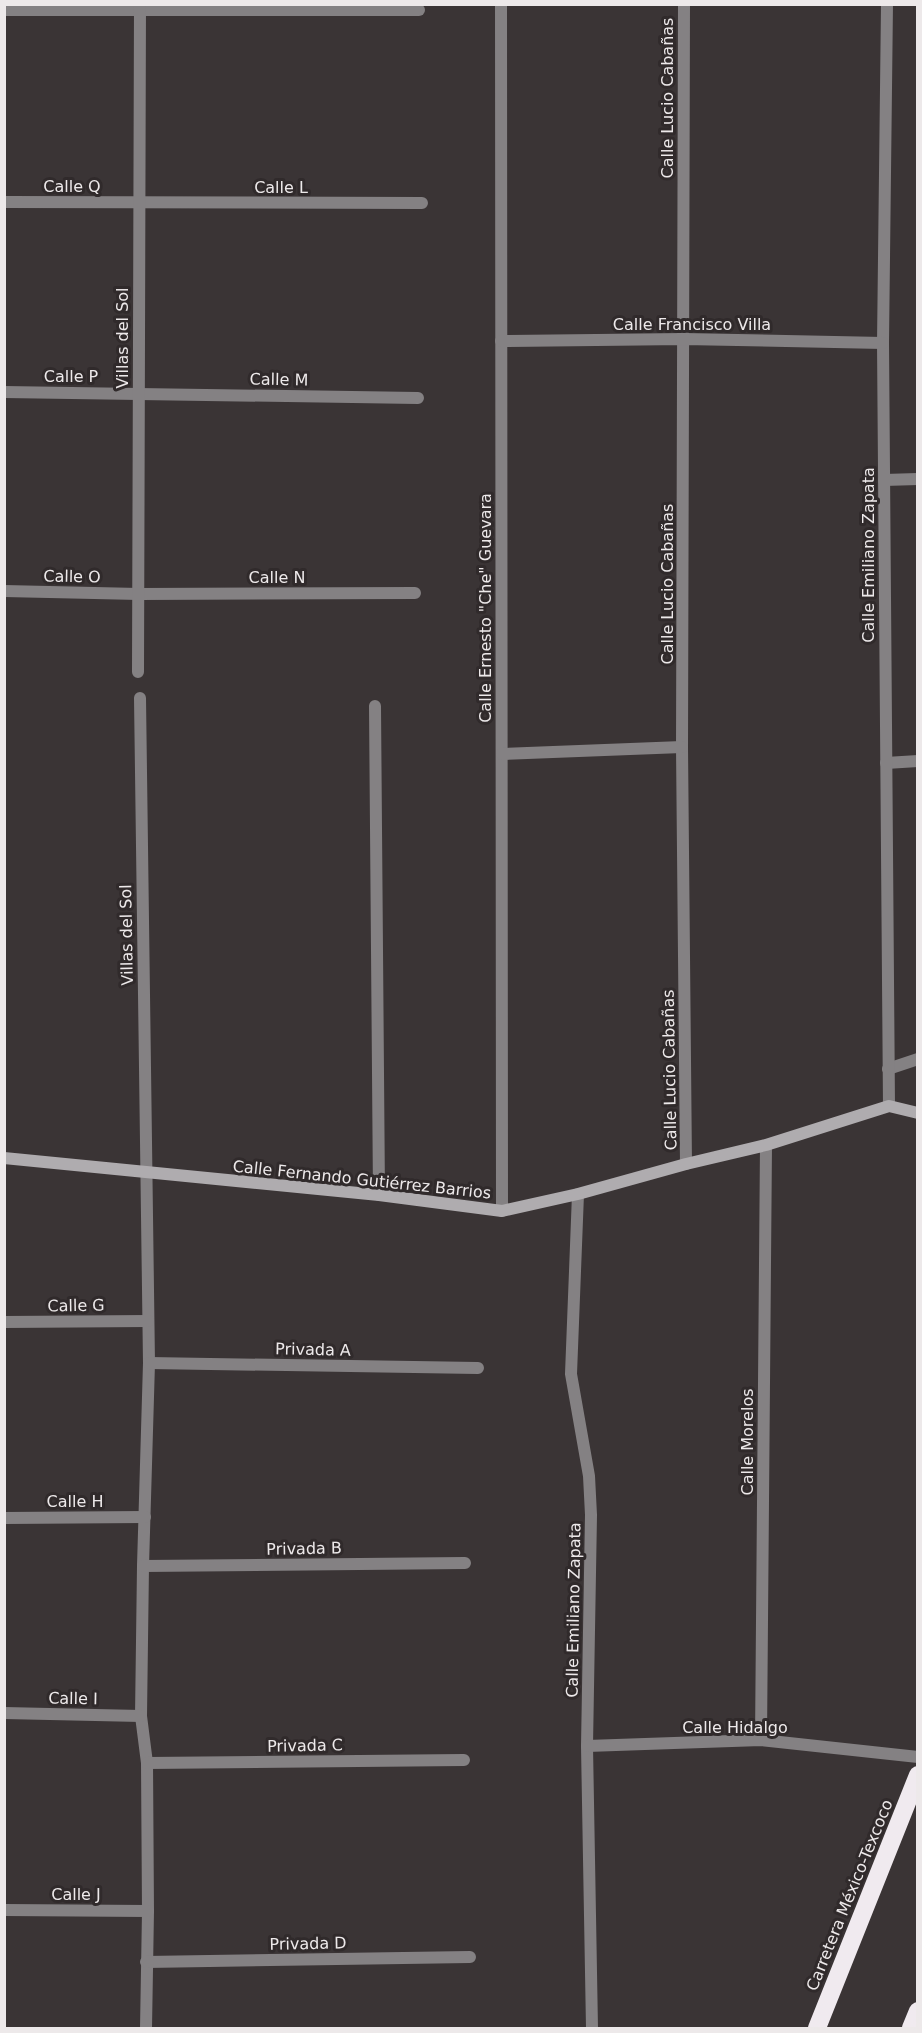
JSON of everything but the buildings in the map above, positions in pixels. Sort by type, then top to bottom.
[{"type":"highway","name":"Carretera México-Texcoco","points":[[817,2028],[918,1775]]},
{"type":"highway","points":[[911,2028],[918,2012]]},
{"type":"street","name":"Calle Ernesto \"Che\" Guevara","points":[[501,4],[502,1211]]},
{"type":"street","name":"Calle Lucio Cabañas","points":[[684,4],[682,747],[686,1164]]},
{"type":"street","name":"Calle Emiliano Zapata","points":[[887,4],[883,343],[889,1106]]},
{"type":"street","points":[[4,10],[140,8],[419,10]]},
{"type":"street","name":"Villas del Sol","points":[[138,672],[140,8]]},
{"type":"street","name":"Calle Q","points":[[4,202],[140,203]]},
{"type":"street","name":"Calle L","points":[[140,203],[422,203]]},
{"type":"street","name":"Calle Francisco Villa","points":[[501,340],[684,339],[883,343]]},
{"type":"street","name":"Calle P","points":[[4,392],[138,393]]},
{"type":"street","name":"Calle M","points":[[138,393],[418,398]]},
{"type":"street","points":[[884,480],[918,479]]},
{"type":"street","name":"Calle O","points":[[4,591],[138,594]]},
{"type":"street","name":"Calle N","points":[[138,594],[416,593]]},
{"type":"street","name":"Villas del Sol","points":[[140,698],[148,1321],[141,1716],[147,1763],[146,2028]]},
{"type":"street","points":[[375,706],[379,1195]]},
{"type":"street","points":[[502,754],[682,747]]},
{"type":"street","points":[[886,763],[918,761]]},
{"type":"street","points":[[888,1069],[918,1059]]},
{"type":"street","points":[[889,1106],[918,1113]]},
{"type":"street","name":"Calle Fernando Gutiérrez Barrios","points":[[4,1158],[379,1195],[502,1211],[578,1194],[765,1145],[889,1106]]},
{"type":"street","name":"Calle Morelos","points":[[761,1740],[765,1145]]},
{"type":"street","name":"Calle Emiliano Zapata","points":[[578,1194],[572,1374],[589,1476],[591,1515],[587,1746],[592,2028]]},
{"type":"street","name":"Calle G","points":[[4,1322],[148,1321]]},
{"type":"street","name":"Privada A","points":[[148,1363],[478,1368]]},
{"type":"street","name":"Calle H","points":[[4,1518],[145,1517]]},
{"type":"street","name":"Privada B","points":[[143,1566],[465,1563]]},
{"type":"street","name":"Calle I","points":[[4,1713],[141,1716]]},
{"type":"street","name":"Calle Hidalgo","points":[[587,1746],[761,1740],[918,1756]]},
{"type":"street","name":"Privada C","points":[[147,1763],[464,1760]]},
{"type":"street","name":"Calle J","points":[[4,1910],[148,1911]]},
{"type":"street","name":"Privada D","points":[[146,1962],[470,1957]]}]
